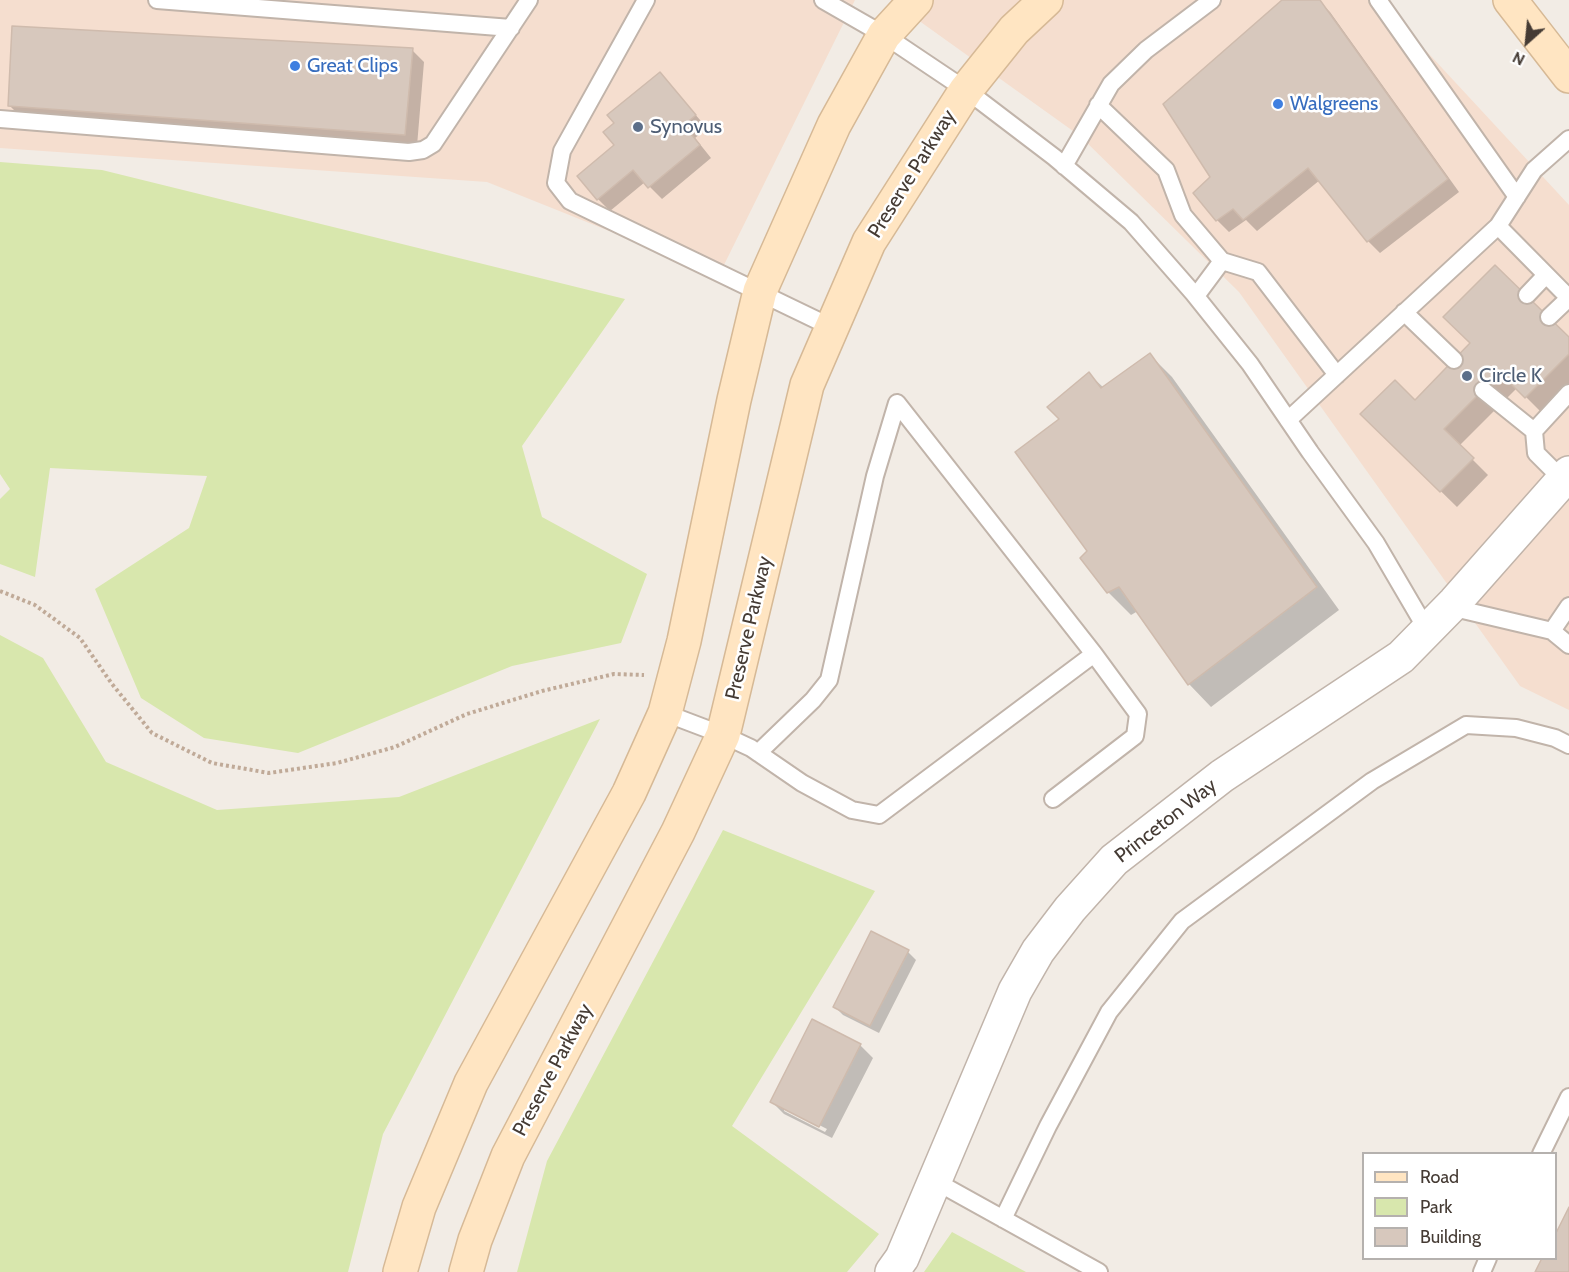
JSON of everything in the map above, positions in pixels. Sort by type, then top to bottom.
[{"type":"street","points":[[400,1272],[419,1207],[471,1083],[629,793],[664,713],[675,677],[734,400],[760,291],[834,125],[884,35],[916,0]]},
{"type":"street","name":"Preserve Parkway","points":[[466,1272],[474,1240],[508,1156],[678,832],[723,735],[807,385],[869,242],[966,90],[1014,30],[1046,0]]},
{"type":"street","points":[[1510,0],[1569,76]]},
{"type":"street","name":"Princeton Way","points":[[892,1272],[902,1258],[1016,991],[1038,951],[1092,885],[1114,860],[1222,776],[1401,657],[1450,608],[1566,476]]},
{"type":"lane","points":[[157,0],[511,28]]},
{"type":"lane","points":[[0,119],[409,152],[423,150],[433,144],[529,0]]},
{"type":"lane","points":[[646,0],[562,151],[555,183],[570,201],[831,327]]},
{"type":"lane","points":[[823,0],[884,35],[966,90],[1064,166],[1131,222],[1196,296],[1250,364],[1376,543],[1427,630]]},
{"type":"lane","points":[[1064,166],[1111,84],[1146,50],[1212,0]]},
{"type":"lane","points":[[1377,0],[1517,197]]},
{"type":"lane","points":[[1098,105],[1167,170],[1183,215],[1222,261],[1258,272],[1337,375]]},
{"type":"lane","points":[[1288,420],[1498,226],[1534,170],[1569,139]]},
{"type":"lane","points":[[1498,226],[1569,298],[1549,317]]},
{"type":"lane","points":[[1196,296],[1222,261]]},
{"type":"lane","points":[[1527,295],[1546,275]]},
{"type":"lane","points":[[1404,312],[1454,360]]},
{"type":"lane","points":[[1483,390],[1534,430],[1536,453],[1566,476]]},
{"type":"lane","points":[[1534,430],[1569,393]]},
{"type":"lane","points":[[758,753],[813,700],[829,680],[864,520],[897,403],[1094,654],[1138,714],[1135,736],[1053,799]]},
{"type":"lane","points":[[1552,631],[1569,606]]},
{"type":"lane","points":[[1450,608],[1552,631],[1569,645]]},
{"type":"lane","points":[[664,713],[723,735],[758,753],[802,783],[852,810],[879,815],[1094,654]]},
{"type":"lane","points":[[1003,1219],[1048,1126],[1109,1012],[1182,921],[1372,781],[1466,725],[1516,728],[1555,738],[1569,745]]},
{"type":"lane","points":[[1542,1152],[1569,1097]]},
{"type":"lane","points":[[934,1181],[1099,1272]]},
{"type":"path","points":[[0,591],[35,605],[80,638],[112,684],[152,733],[212,763],[269,772],[337,763],[395,747],[467,714],[542,690],[614,674],[675,677]]},
{"type":"shaded area","points":[[0,0],[855,0],[719,275],[487,182],[0,148]]},
{"type":"shaded area","points":[[890,0],[1379,0],[1569,205],[1569,710],[1520,686],[1239,292],[1080,136]]},
{"type":"green space","points":[[0,162],[102,170],[625,299],[522,446],[542,517],[647,574],[621,643],[512,666],[298,753],[204,738],[141,698],[95,589],[189,528],[207,476],[50,468],[35,577],[0,564],[0,499],[10,489],[0,474]]},
{"type":"green space","points":[[0,635],[43,658],[106,762],[217,810],[399,797],[600,719],[383,1134],[348,1272],[0,1272]]},
{"type":"green space","points":[[723,830],[875,891],[732,1126],[879,1234],[847,1272],[517,1272],[547,1161]]},
{"type":"green space","points":[[952,1232],[1026,1272],[924,1272]]},
{"type":"building","points":[[1282,0],[1320,0],[1448,179],[1367,242],[1308,168],[1243,220],[1233,209],[1216,221],[1193,193],[1210,177],[1163,104]]},
{"type":"building","points":[[12,26],[413,48],[405,135],[8,106]]},
{"type":"building","points":[[660,72],[696,115],[684,125],[700,145],[648,188],[633,170],[597,200],[577,176],[614,145],[603,132],[614,123],[607,115]]},
{"type":"building","name":"Circle K","points":[[1495,265],[1569,337],[1569,354],[1525,398],[1500,373],[1444,429],[1474,458],[1440,492],[1360,414],[1395,380],[1415,400],[1470,343],[1443,317]]},
{"type":"building","points":[[1150,353],[1317,587],[1188,685],[1119,587],[1107,593],[1080,558],[1087,551],[1015,452],[1059,419],[1047,407],[1089,372],[1101,388]]},
{"type":"building","points":[[871,931],[909,950],[870,1026],[833,1007]]},
{"type":"building","points":[[812,1019],[861,1044],[819,1127],[770,1102]]},
{"type":"building","points":[[1569,1207],[1569,1272],[1535,1272],[1541,1260],[1557,1260],[1557,1231]]},
{"type":"place","name":"Great Clips","points":[[295,66]]},
{"type":"place","name":"Walgreens","points":[[1278,104]]},
{"type":"place","name":"Synovus","points":[[638,127]]},
{"type":"place","name":"Circle K","points":[[1467,376]]}]
